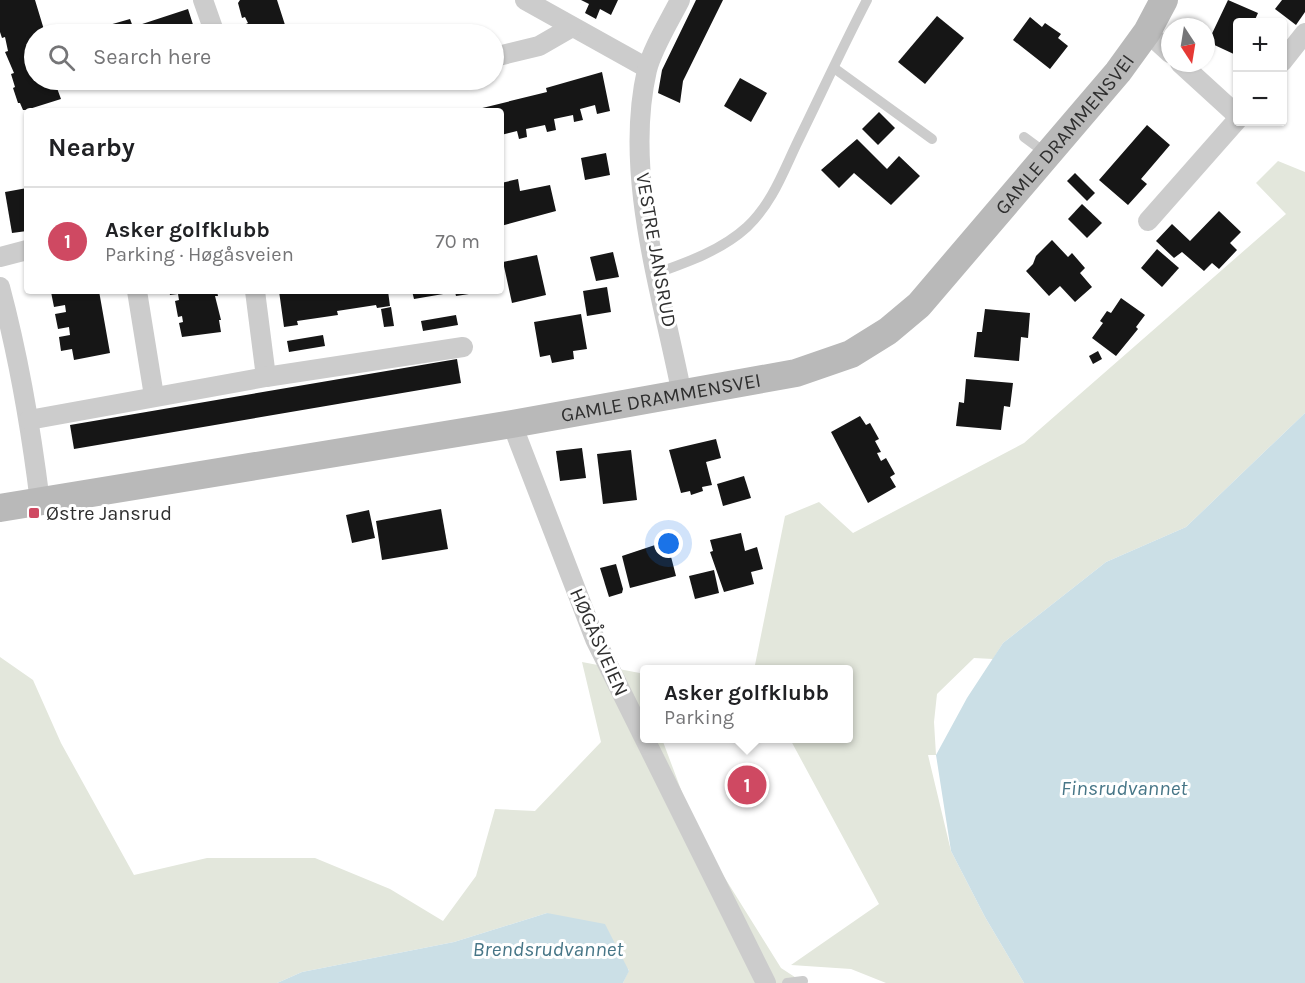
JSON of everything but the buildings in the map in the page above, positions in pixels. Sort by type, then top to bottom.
[{"type":"main road","name":"GAMLE DRAMMENSVEI","points":[[0,508],[682,394],[796,373],[852,354],[888,330],[919,305],[1118,72],[1147,32],[1164,0]]},
{"type":"street","points":[[203,0],[211,24]]},
{"type":"street","points":[[525,0],[647,68]]},
{"type":"street","name":"VESTRE JANSRUD","points":[[680,0],[647,68],[639,143],[648,230],[682,394]]},
{"type":"street","points":[[504,55],[539,46],[572,27]]},
{"type":"street","points":[[1147,32],[1161,45]]},
{"type":"street","points":[[1287,56],[1305,33]]},
{"type":"street","points":[[1189,72],[1233,113]]},
{"type":"street","points":[[1148,221],[1233,124]]},
{"type":"street","points":[[0,257],[24,251]]},
{"type":"street","points":[[0,287],[13,335],[29,420],[40,502]]},
{"type":"street","points":[[137,294],[154,396]]},
{"type":"street","points":[[255,294],[266,377]]},
{"type":"street","points":[[29,420],[266,377],[463,347]]},
{"type":"street","name":"HØGÅSVEIEN","points":[[512,424],[595,639],[640,730]]},
{"type":"street","name":"HØGÅSVEIEN","points":[[647,743],[766,983]]},
{"type":"lane","points":[[657,273],[706,254],[746,228],[764,208],[779,187],[867,0]]},
{"type":"lane","points":[[834,68],[932,139]]},
{"type":"lane","points":[[1024,137],[1047,154]]},
{"type":"lane","points":[[787,983],[803,981]]},
{"type":"shaded area","points":[[1278,161],[1305,172],[1305,413],[1186,527],[1106,562],[1003,643],[993,659],[974,658],[937,694],[934,722],[936,755],[928,755],[951,851],[985,917],[1024,983],[886,983],[851,969],[791,965],[879,904],[792,743],[853,743],[853,665],[755,665],[785,516],[819,502],[853,533],[1024,443],[1286,214],[1256,183]]},
{"type":"shaded area","points":[[0,657],[33,680],[61,743],[134,875],[207,858],[315,858],[390,889],[443,921],[476,876],[495,809],[535,811],[601,742],[582,662],[640,673],[640,743],[664,743],[698,835],[781,968],[804,983],[623,983],[629,970],[547,913],[454,942],[302,972],[277,983],[0,983]]},
{"type":"water","name":"Finsrudvannet","points":[[1305,413],[1305,983],[1024,983],[985,917],[951,851],[936,755],[967,698],[1003,643],[1106,562],[1186,527]]},
{"type":"water","name":"Brendsrudvannet","points":[[547,913],[605,924],[629,971],[623,983],[277,983],[302,972],[454,942]]},
{"type":"place","name":"Østre Jansrud","points":[[34,513]]},
{"type":"place","name":"Asker golfklubb","points":[[747,785]]}]
